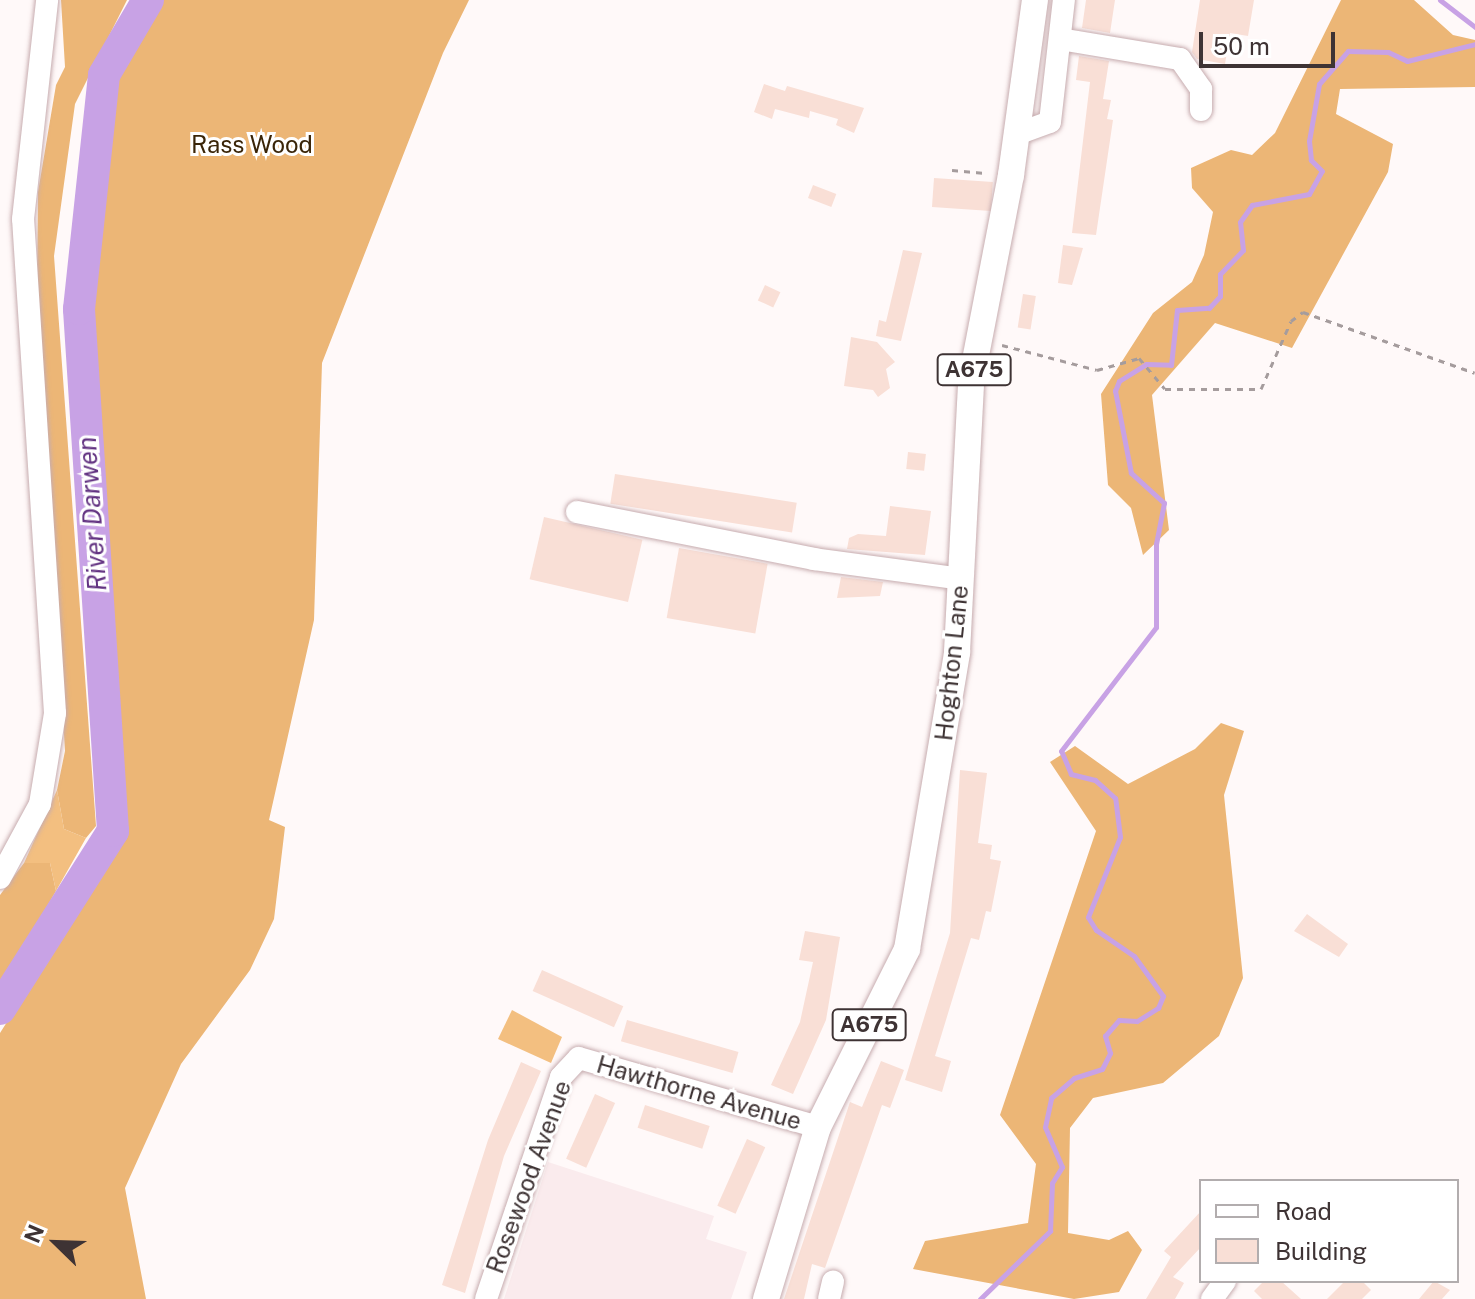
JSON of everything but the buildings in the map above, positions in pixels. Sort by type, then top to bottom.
[{"type":"main road","name":"Hoghton Lane","points":[[766,1299],[818,1127],[907,949],[944,743],[962,579],[971,381],[1011,175],[1035,0]]},
{"type":"street","points":[[0,878],[40,804],[55,713],[23,219],[47,0]]},
{"type":"street","points":[[1017,134],[1050,122],[1064,0]]},
{"type":"street","points":[[1060,39],[1180,59],[1197,80],[1201,110]]},
{"type":"street","points":[[577,512],[814,559],[962,579]]},
{"type":"street","name":"Hawthorne Avenue","points":[[579,1058],[818,1127]]},
{"type":"street","name":"Rosewood Avenue","points":[[486,1299],[561,1077],[579,1058]]},
{"type":"path","points":[[952,170],[1011,175]]},
{"type":"path","points":[[1002,345],[1097,370],[1139,358],[1165,389],[1261,389],[1291,321],[1303,312],[1475,373]]},
{"type":"shaded area","points":[[57,790],[64,829],[86,838],[56,891],[50,863],[24,863]]},
{"type":"shaded area","points":[[512,1010],[562,1037],[551,1063],[498,1039]]},
{"type":"shaded area","points":[[548,1162],[714,1216],[706,1239],[747,1252],[731,1299],[504,1299]]},
{"type":"green space","points":[[61,0],[127,0],[75,104],[54,256],[96,826],[86,838],[64,829],[57,790],[65,751],[37,295],[38,192],[56,85],[65,67]]},
{"type":"green space","name":"Rass Wood","points":[[155,0],[469,0],[443,53],[322,363],[314,620],[269,820],[285,827],[274,919],[250,970],[181,1064],[125,1188],[146,1299],[0,1299],[0,1033],[127,833],[91,309],[113,78]]},
{"type":"green space","points":[[1341,0],[1414,0],[1453,35],[1475,40],[1475,87],[1340,89],[1336,114],[1393,144],[1388,172],[1292,348],[1215,323],[1152,395],[1169,530],[1143,555],[1131,508],[1108,485],[1101,394],[1153,313],[1192,282],[1204,255],[1213,212],[1192,188],[1191,168],[1231,150],[1252,155],[1275,133]]},
{"type":"green space","points":[[1221,723],[1244,731],[1224,795],[1243,978],[1219,1036],[1163,1083],[1093,1098],[1070,1128],[1068,1233],[1109,1240],[1128,1231],[1142,1250],[1119,1292],[1074,1299],[913,1269],[925,1241],[1028,1223],[1036,1164],[1000,1115],[1096,831],[1050,762],[1075,746],[1128,784],[1195,749]]},
{"type":"green space","points":[[24,863],[50,863],[56,891],[0,989],[0,895]]},
{"type":"waterway","name":"River Darwen","points":[[0,1009],[113,831],[79,309],[104,75],[148,0]]},
{"type":"waterway","points":[[1440,0],[1475,27]]},
{"type":"waterway","points":[[980,1299],[1050,1231],[1052,1183],[1062,1167],[1045,1127],[1051,1098],[1074,1078],[1102,1069],[1110,1053],[1105,1036],[1119,1020],[1137,1021],[1158,1008],[1163,996],[1134,956],[1096,930],[1088,917],[1120,837],[1115,798],[1095,780],[1071,774],[1061,751],[1156,627],[1156,544],[1164,503],[1131,473],[1115,391],[1119,381],[1146,364],[1171,365],[1177,310],[1209,308],[1220,296],[1220,274],[1243,250],[1240,222],[1252,205],[1309,194],[1322,171],[1311,160],[1309,141],[1319,84],[1348,51],[1388,52],[1407,61],[1475,44]]}]
